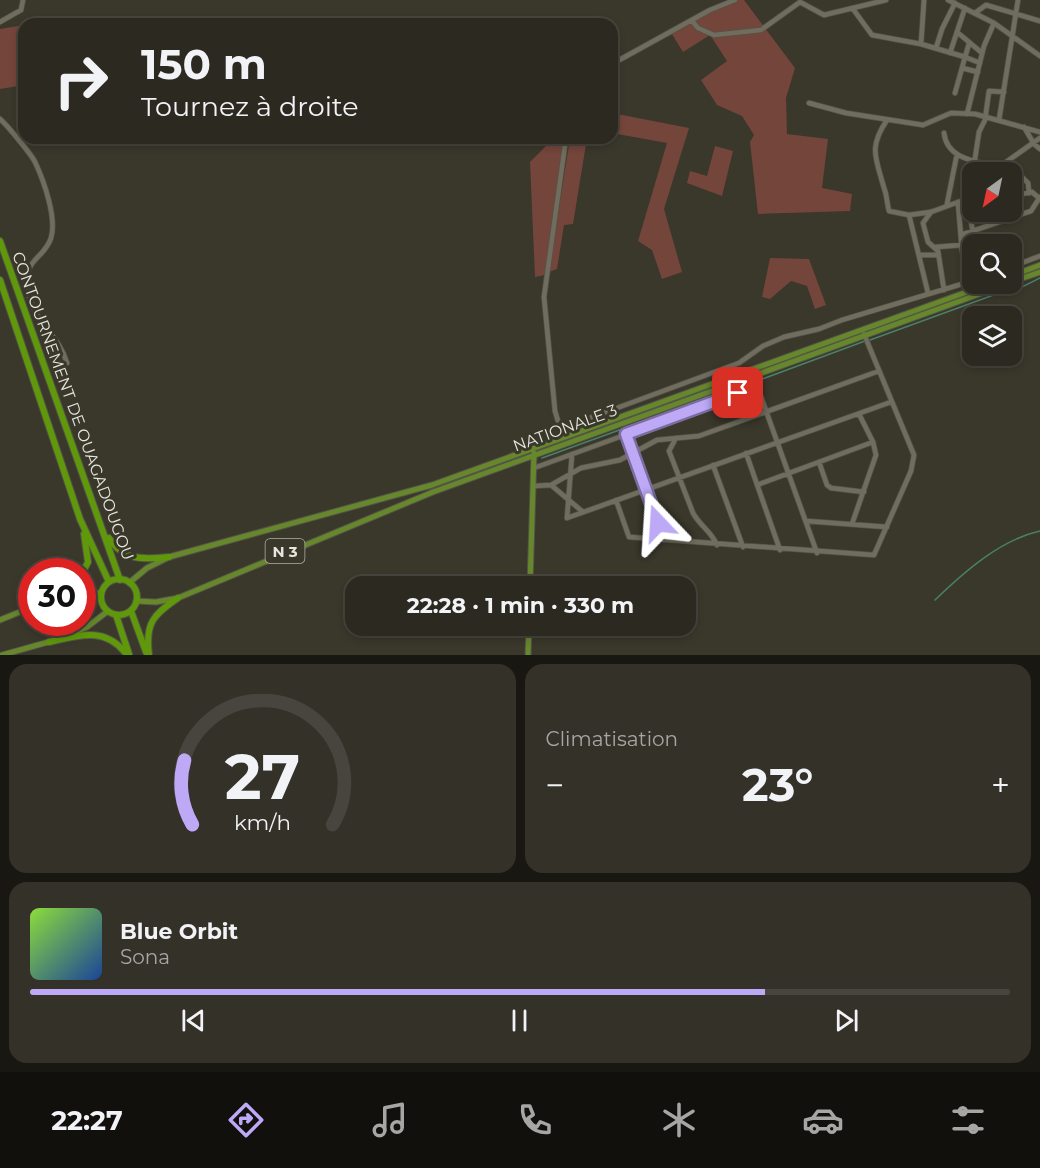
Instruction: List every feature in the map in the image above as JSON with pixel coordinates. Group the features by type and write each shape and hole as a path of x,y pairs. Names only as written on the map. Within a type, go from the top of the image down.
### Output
{"highway":[{"name":"CONTOURNEMENT DE OUAGADOUGOU","path":"0,241 104,528 120,580"},
{"name":"CONTOURNEMENT DE OUAGADOUGOU","path":"0,280 81,519 109,582"},
{"path":"81,519 88,558"},
{"path":"104,528 113,544 130,557 138,560 169,557"},
{"name":"CONTOURNEMENT DE OUAGADOUGOU","path":"101,593 109,582 120,580 129,583 135,591 136,601"},
{"path":"101,593 102,603 108,611 116,615 131,610 136,601"},
{"path":"148,655 147,639 152,620 159,611 178,598"},
{"path":"131,610 148,655"},
{"path":"116,615 128,655"},
{"path":"49,642 99,634 110,638 128,655"}],"main road":[{"path":"1022,272 1040,265"},
{"name":"NATIONALE 3","path":"1022,278 1040,272"},
{"name":"NATIONALE 3","path":"864,332 963,294"},
{"name":"NATIONALE 3","path":"129,583 147,568 169,557 432,485 534,452 563,438 976,294"},
{"name":"NATIONALE 3","path":"136,601 156,602 178,598 332,531 534,452 752,372"},
{"path":"530,576 534,452"},
{"path":"96,593 101,593"},
{"path":"2,655 49,642 87,627 108,611"},
{"path":"0,620 18,613"},
{"path":"528,655 529,636"}],"street":[{"path":"0,22 21,10 23,0"},
{"path":"618,61 735,0"},
{"path":"692,21 704,31 721,35 764,29 800,2 824,15 885,0"},
{"path":"921,44 924,0"},
{"path":"948,0 994,23 1040,57"},
{"path":"999,120 1018,0"},
{"path":"936,48 954,3"},
{"path":"975,13 986,5 1040,21"},
{"path":"853,9 872,35 921,44 980,63"},
{"path":"950,53 965,9"},
{"path":"967,114 982,53 994,23"},
{"path":"957,32 982,53"},
{"path":"955,40 962,38"},
{"path":"955,93 969,44"},
{"path":"962,68 978,72"},
{"path":"974,161 989,91 1004,92"},
{"path":"809,103 846,113 923,125 951,113 975,114 1040,132"},
{"path":"969,106 975,114"},
{"path":"0,120 18,140"},
{"path":"887,120 879,131 874,160 885,189 889,211 909,215 931,212"},
{"path":"1024,127 1034,144 1040,148"},
{"path":"944,133 949,147 957,154 979,162"},
{"path":"1009,162 1040,138"},
{"path":"21,144 30,154 43,187 52,227 51,238 29,267 27,289 35,313 58,343 67,363"},
{"path":"563,438 555,411 544,297 565,144"},
{"path":"947,204 957,154"},
{"path":"1022,177 1028,183 1029,193"},
{"path":"961,235 1031,211 1039,198 1034,192 1022,194"},
{"path":"944,290 936,248 928,242 923,220 931,212 947,204 962,201"},
{"path":"936,248 962,245 957,202"},
{"path":"909,215 928,293"},
{"path":"971,222 973,234"},
{"path":"916,237 926,235"},
{"path":"920,255 938,255"},
{"path":"1022,263 1040,256"},
{"path":"560,429 739,363 763,346 784,337 819,329 962,284"},
{"path":"616,500 628,537 871,556 880,547 914,460 864,332"},
{"path":"534,486 551,485 585,467 620,460 657,440 699,436 879,370"},
{"path":"752,372 791,474 817,553"},
{"path":"534,468 757,387"},
{"path":"572,454 567,518 891,402"},
{"path":"852,524 876,455 873,442 859,414"},
{"path":"626,434 664,540"},
{"path":"676,438 669,451 697,520 712,533 717,545"},
{"path":"757,485 873,442"},
{"path":"746,453 780,550"},
{"path":"819,462 827,485 831,488 864,492"},
{"path":"713,465 743,547"},
{"path":"551,485 583,512"},
{"path":"806,521 887,527"}],"shaded area":[{"path":"731,0 744,0 795,68 786,98 787,134 828,139 822,188 852,194 850,211 758,214 750,142 754,135 742,116 717,105 701,80 727,61 710,35 683,52 670,31"},
{"path":"18,26 18,86 0,89 0,29"},
{"path":"618,114 689,128 664,209 682,272 662,279 652,250 638,241 667,143 618,134"},
{"path":"548,144 565,144 545,275 535,277 530,162"},
{"path":"569,144 586,144 573,224 564,225 557,269 549,272"},
{"path":"715,146 733,151 722,196 687,183 690,171 707,176"},
{"path":"770,258 809,259 826,305 815,309 807,286 791,281 770,299 762,297"}],"waterway":[{"path":"870,340 999,293 1010,293 1040,278"},
{"path":"757,381 865,341"},
{"path":"542,458 752,382"},
{"path":"935,600 983,558 1025,535 1040,531"}],"route":[{"path":"658,523 626,434 738,393"}]}
